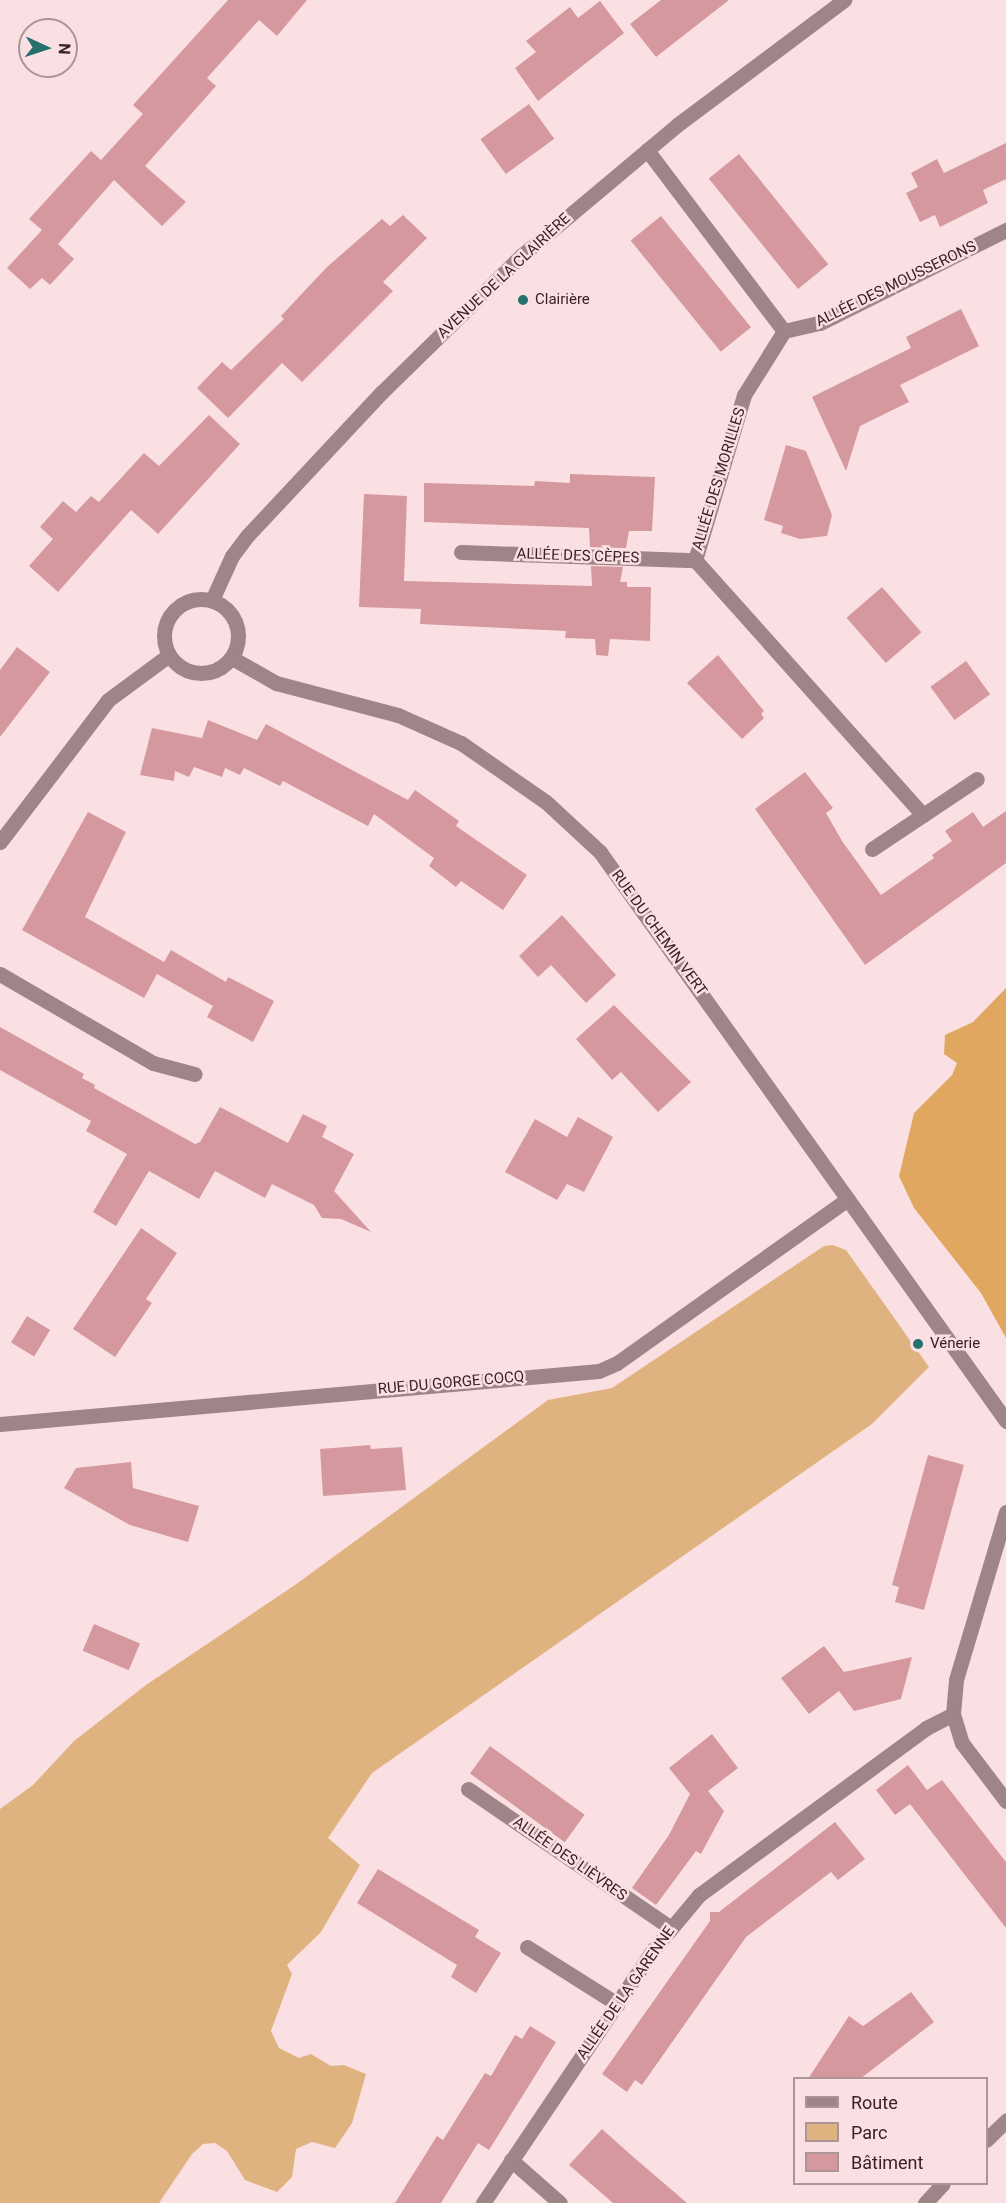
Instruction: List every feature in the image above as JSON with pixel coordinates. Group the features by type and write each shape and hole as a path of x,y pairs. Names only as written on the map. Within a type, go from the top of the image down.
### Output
{"street":[{"name":"AVENUE DE LA CLAIRIÈRE","path":"212,600 232,556 248,534 382,392 521,256 647,150 844,0"},
{"path":"647,150 784,332"},
{"name":"ALLÉE DES MOUSSERONS","path":"784,332 820,323 1006,230"},
{"name":"ALLÉE DES MORILLES","path":"784,332 744,395 695,560 923,815"},
{"name":"ALLÉE DES CÈPES","path":"461,552 695,560"},
{"path":"198,599 212,600 222,605 237,624 238,647 232,658 218,670 200,674 188,671 169,655 164,632 175,610 198,599"},
{"path":"0,842 108,700 169,655"},
{"name":"RUE DU CHEMIN VERT","path":"232,658 276,683 398,715 461,743 546,802 600,852 1006,1422"},
{"path":"872,849 977,779"},
{"path":"0,974 153,1063 195,1074"},
{"name":"RUE DU GORGE COCQ","path":"0,1424 599,1371 617,1363 848,1199"},
{"path":"1006,1512 956,1680 953,1714 962,1743 1006,1800"},
{"name":"ALLÉE DE LA GARENNE","path":"483,2203 617,2004 671,1928 699,1895 926,1728 953,1714"},
{"name":"ALLÉE DES LIÈVRES","path":"468,1789 671,1928"},
{"path":"527,1947 617,2004"},
{"path":"988,2139 1006,2121"},
{"path":"512,2160 560,2203"},
{"path":"925,2203 942,2185"}],"green space":[{"path":"833,1245 846,1250 929,1367 872,1424 372,1773 328,1838 360,1865 321,1932 287,1965 292,1974 271,2031 279,2048 299,2058 311,2054 331,2066 344,2065 366,2074 352,2123 335,2148 312,2142 296,2149 292,2177 277,2192 245,2180 227,2151 215,2143 203,2144 192,2154 159,2203 0,2203 0,1809 33,1785 74,1741 146,1685 295,1585 548,1400 612,1388 824,1246"}],"shaded area":[{"path":"1006,988 1006,1338 981,1293 914,1208 899,1176 914,1113 952,1075 957,1063 944,1054 945,1035 973,1022"}],"building":[{"path":"228,0 307,0 277,36 259,20 207,78 216,86 145,166 186,202 162,226 114,180 58,244 74,259 50,285 42,278 30,289 7,268 42,230 29,219 91,151 101,160 143,114 133,105"},
{"path":"661,0 729,0 656,57 630,24"},
{"path":"600,1 624,33 538,101 515,68 536,52 526,41 570,7 578,18"},
{"path":"529,104 554,139 506,174 480,139"},
{"path":"1006,143 1006,179 983,190 988,203 940,227 935,215 920,222 906,193 918,187 911,173 937,159 944,173"},
{"path":"739,154 828,264 798,289 709,179"},
{"path":"403,215 427,238 383,282 393,291 302,382 282,363 228,418 197,388 222,362 231,370 284,319 281,316 327,267 382,219 390,226"},
{"path":"661,216 751,327 721,352 631,241"},
{"path":"961,309 979,346 900,385 909,402 860,426 846,471 812,397 911,348 906,337"},
{"path":"209,415 240,444 158,534 131,510 58,592 29,566 53,539 40,527 63,501 76,512 91,496 99,502 144,453 159,466"},
{"path":"786,445 806,451 832,515 827,536 800,539 781,533 783,526 764,520"},
{"path":"570,474 655,477 652,531 629,531 626,548 590,547 589,528 424,522 424,483 534,486 535,481 570,483"},
{"path":"364,494 407,496 404,581 592,586 591,566 623,567 620,582 627,582 627,587 651,587 650,641 610,639 608,656 596,655 595,639 565,638 566,631 420,624 421,609 359,607"},
{"path":"882,587 921,632 886,663 847,618"},
{"path":"17,647 50,672 0,737 0,670"},
{"path":"718,655 764,711 761,714 764,718 742,739 687,683"},
{"path":"966,661 990,694 955,720 930,687"},
{"path":"208,720 257,740 266,724 408,800 415,790 459,821 456,826 527,875 503,910 461,881 456,887 429,866 434,858 374,814 368,826 283,781 280,786 244,768 240,775 225,768 222,777 194,767 189,777 175,771 174,781 140,775 152,728 202,738"},
{"path":"805,772 833,808 826,813 842,841 881,895 934,858 932,855 952,841 945,831 973,812 983,827 1006,811 1006,863 865,965 755,809"},
{"path":"88,812 126,832 85,917 164,962 171,950 226,982 228,977 274,1001 253,1042 207,1017 213,1006 157,974 144,998 22,930"},
{"path":"562,915 616,975 586,1003 551,965 538,977 519,956"},
{"path":"614,1005 691,1082 658,1112 621,1072 612,1080 576,1039"},
{"path":"0,1027 84,1074 82,1078 95,1085 94,1088 195,1144 200,1142 220,1107 288,1143 303,1114 327,1126 322,1137 354,1154 334,1191 371,1232 341,1219 322,1218 314,1205 272,1184 265,1198 215,1171 199,1199 149,1171 116,1226 93,1212 127,1154 86,1131 91,1121 0,1070"},
{"path":"578,1117 613,1137 584,1192 567,1184 557,1200 505,1172 535,1119 567,1137"},
{"path":"141,1228 177,1253 146,1299 152,1303 115,1357 73,1329"},
{"path":"27,1316 50,1330 34,1356 11,1343"},
{"path":"370,1445 371,1449 402,1447 406,1490 323,1496 320,1449"},
{"path":"928,1455 964,1465 924,1610 895,1602 899,1587 892,1585"},
{"path":"131,1462 133,1488 199,1506 188,1542 130,1525 64,1488 76,1468"},
{"path":"94,1624 140,1644 129,1670 83,1651"},
{"path":"824,1646 844,1672 912,1657 901,1699 854,1711 839,1691 809,1714 781,1678"},
{"path":"712,1734 738,1768 708,1791 724,1811 701,1854 696,1851 656,1905 632,1888 669,1835 690,1794 669,1768"},
{"path":"490,1746 585,1815 565,1842 470,1774"},
{"path":"908,1765 927,1790 942,1780 1006,1862 1006,1928 910,1804 895,1815 876,1790"},
{"path":"835,1822 865,1859 838,1880 831,1872 746,1937 642,2085 635,2080 627,2092 602,2074 710,1921 710,1912 719,1912"},
{"path":"378,1869 479,1930 475,1937 501,1953 476,1993 451,1977 457,1965 357,1903"},
{"path":"911,1992 934,2022 863,2077 809,2077 849,2016 863,2026"},
{"path":"530,2026 556,2042 489,2150 478,2143 441,2203 395,2203 437,2136 443,2140 485,2073 491,2076 515,2035 522,2039"},
{"path":"602,2129 687,2203 613,2203 569,2165"}],"place":[{"name":"Clairière","path":"523,300"},
{"name":"Vénerie","path":"918,1344"}]}
